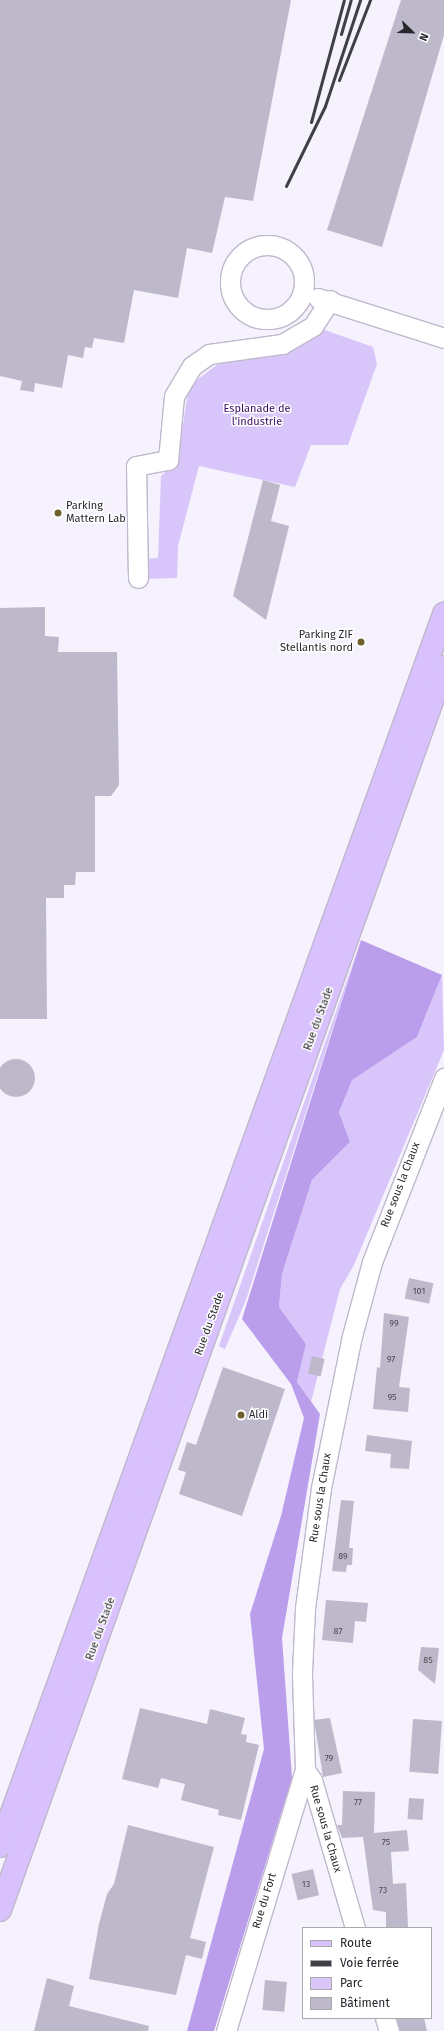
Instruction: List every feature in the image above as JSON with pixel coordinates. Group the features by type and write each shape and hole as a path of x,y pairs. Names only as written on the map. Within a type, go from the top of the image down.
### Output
{"main road":[{"path":"412,731 444,614"},
{"path":"412,731 444,667"},
{"name":"Rue du Stade","path":"0,1846 412,731"},
{"name":"Rue du Stade","path":"0,1910 412,731"}],"street":[{"path":"302,295 330,300 444,338"},
{"path":"138,578 136,466 168,460 174,396 192,366 209,354 282,344 313,326 330,300"},
{"name":"Rue sous la Chaux","path":"355,1927 312,1780 305,1770 302,1672 305,1608 321,1488 350,1344 372,1262 444,1078"},
{"name":"Rue du Fort","path":"226,2031 305,1770"},
{"path":"385,2019 389,2031"}],"green space":[{"name":"Esplanade de l'industrie","path":"322,329 373,347 377,364 348,445 311,445 295,487 199,466 178,546 177,578 146,579 146,559 158,558 161,476 177,462 189,386 222,361 298,346"},
{"path":"361,940 246,1300 225,1349 219,1346"},
{"path":"442,975 444,1050 354,1265 340,1289 311,1402 297,1382 306,1344 279,1307 282,1274 312,1180 350,1142 339,1112 352,1079 417,1037"}],"shaded area":[{"path":"361,940 442,975 417,1037 352,1080 339,1112 350,1142 312,1180 282,1274 279,1307 306,1344 297,1382 320,1414 282,1638 292,1778 214,2031 187,2031 264,1749 250,1614 281,1516 304,1418 291,1384 242,1319"}],"building":[{"path":"0,0 291,0 253,201 225,197 212,253 187,248 178,298 134,290 124,343 94,338 92,348 85,347 83,358 68,355 62,388 35,383 34,392 20,390 22,381 0,376"},
{"path":"401,0 444,0 444,35 382,247 327,230"},
{"path":"263,480 280,485 271,521 289,526 266,620 233,596"},
{"path":"45,607 45,636 59,637 58,652 117,652 119,785 111,796 95,796 95,872 76,872 75,885 64,885 64,898 46,898 47,1019 0,1019 0,608"},
{"path":"20,1059 27,1062 32,1067 35,1074 35,1082 32,1089 23,1096 9,1096 2,1092 -1,1087 -1,1069 2,1064 9,1060"},
{"path":"409,1278 433,1283 429,1304 405,1299"},
{"path":"384,1313 409,1317 399,1387 410,1388 408,1412 373,1409 377,1367 380,1368"},
{"path":"312,1356 325,1359 321,1376 308,1374"},
{"name":"Aldi","path":"223,1367 285,1389 242,1516 179,1494 186,1472 178,1470 187,1442 196,1445"},
{"path":"367,1435 412,1441 409,1469 390,1468 391,1454 365,1451"},
{"path":"341,1500 354,1501 349,1548 353,1548 352,1565 347,1565 346,1572 332,1571"},
{"path":"326,1600 368,1603 366,1622 355,1621 353,1643 322,1640"},
{"path":"421,1647 439,1648 435,1684 418,1670"},
{"path":"140,1708 207,1724 210,1709 245,1718 241,1734 247,1735 246,1742 259,1745 241,1820 218,1815 219,1810 181,1800 185,1784 161,1778 158,1788 122,1779"},
{"path":"330,1718 342,1773 323,1777 314,1720"},
{"path":"413,1719 442,1721 438,1774 409,1772"},
{"path":"343,1791 375,1792 374,1833 407,1830 409,1851 391,1852 393,1884 406,1883 408,1927 386,1927 386,1912 373,1910 363,1837 342,1838 337,1825 342,1825"},
{"path":"409,1798 424,1799 422,1820 408,1819"},
{"path":"128,1825 214,1847 190,1938 206,1942 202,1959 186,1955 176,1995 89,1979 99,1924 107,1894 114,1884"},
{"path":"313,1869 319,1895 298,1900 292,1874"},
{"path":"47,1978 74,1986 69,2006 149,2026 148,2031 34,2031"},
{"path":"265,1980 287,1982 284,2012 262,2010"},
{"path":"397,2019 424,2019 427,2031 400,2031"}],"railway":[{"path":"311,122 344,0"},
{"path":"341,34 351,0"},
{"path":"286,186 325,106 360,0"},
{"path":"339,80 370,0"}],"place":[{"name":"Parking Mattern Lab","path":"58,513"},
{"name":"Parking ZIF Stellantis nord","path":"361,642"},
{"name":"Aldi","path":"241,1415"}]}
